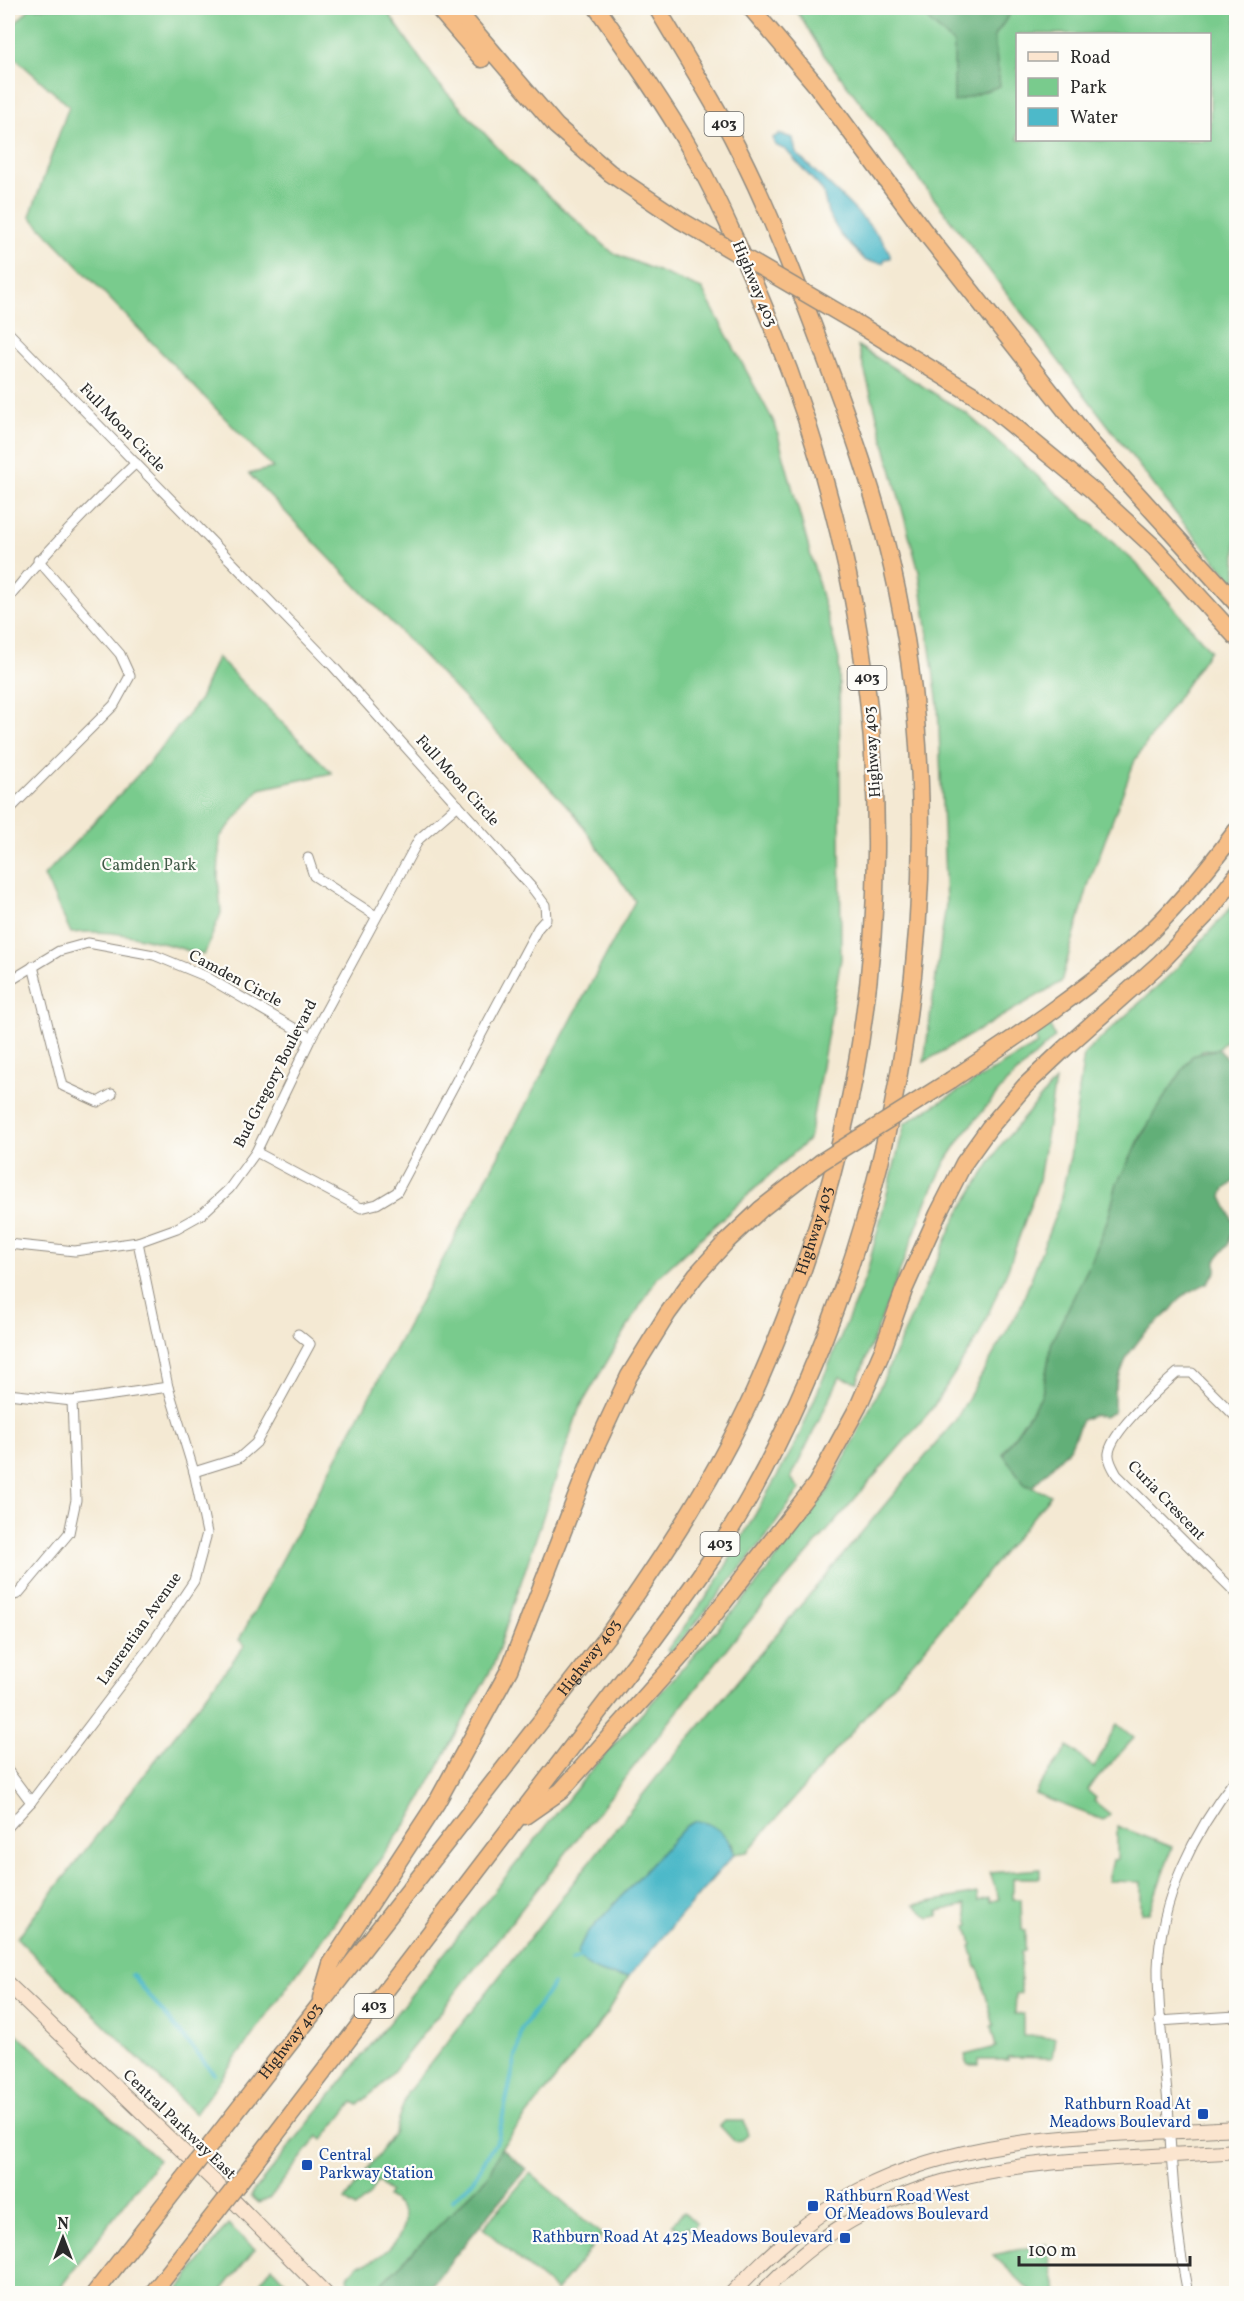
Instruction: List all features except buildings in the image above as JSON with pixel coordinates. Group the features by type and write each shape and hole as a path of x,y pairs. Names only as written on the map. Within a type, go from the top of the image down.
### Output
{"highway":[{"path":"438,8 508,89 526,94"},
{"path":"455,8 526,94 556,126 610,173 680,220 853,321 982,400 1092,490 1155,548 1234,634"},
{"name":"Highway 403","path":"94,2294 608,1635 674,1539 707,1485 759,1383 805,1266 838,1152 866,1003 876,888 874,745 861,633 834,510 805,411 755,283 692,153 636,63 597,8"},
{"name":"403","path":"152,2294 638,1660 711,1559 748,1500 799,1398 844,1286 881,1163 902,1061 915,954 919,845 916,740 903,630 879,514 855,435 784,244 732,138 657,8"},
{"path":"751,8 816,85"},
{"path":"766,8 816,85 924,231 1092,444 1236,603"},
{"path":"318,2008 331,1964 438,1803 509,1670 528,1628 594,1451 629,1376 668,1313 696,1275 761,1209 821,1162 951,1080 1055,1010 1108,970 1176,905 1236,831"},
{"path":"510,1827 561,1791 707,1625 816,1484 858,1407 882,1352 904,1290 938,1214 964,1163 988,1128 1025,1086 1065,1047 1160,963 1208,913 1236,876"}],"street":[{"name":"Full Moon Circle","path":"8,332 332,665 459,805 545,905 546,920 538,928 397,1192 377,1204 361,1208 255,1152"},
{"path":"8,599 38,560 136,463"},
{"path":"8,811 114,705 130,676 120,654 38,560"},
{"name":"Bud Gregory Boulevard","path":"8,1244 75,1251 138,1242 177,1228 202,1214 229,1188 255,1152 311,1038 375,916 419,839 459,805"},
{"path":"308,858 314,876 375,916"},
{"name":"Camden Circle","path":"8,982 59,951 88,943 154,955 205,976 311,1038"},
{"path":"33,966 63,1086 98,1102 112,1094"},
{"name":"Laurentian Avenue","path":"8,1827 31,1802 153,1642 194,1581 207,1533 194,1472 168,1387 138,1242"},
{"path":"194,1472 238,1458 256,1443 310,1344 298,1334"},
{"name":"Curia Crescent","path":"1236,1417 1192,1373 1177,1373 1121,1431 1112,1444 1109,1454 1117,1475 1236,1593"},
{"path":"8,1394 72,1401 168,1387"},
{"path":"8,1597 18,1594 69,1533 76,1500 72,1401"},
{"path":"8,1771 31,1802"},
{"path":"1188,2294 1178,2247 1159,2021 1158,1965 1168,1906 1202,1827 1236,1779"},
{"name":"Central Parkway East","path":"8,1984 197,2164 326,2294"},
{"path":"1159,2021 1236,2016"},
{"path":"731,2294 783,2242 823,2212 858,2191 902,2171 983,2149 1058,2140 1236,2128"},
{"path":"761,2294 799,2256 871,2209 945,2179 995,2168 1058,2161 1236,2151"}],"green space":[{"path":"30,8 385,8 434,79 512,163 613,253 702,289 775,424 839,659 841,959 809,1139 656,1279 579,1409 493,1666 411,1817 195,2114 17,1938 245,1645 239,1640 635,901 573,812 249,474 273,468 30,216 69,106 15,58 8,57 8,31"},
{"path":"795,8 1236,8 1236,585 1176,514 824,55"},
{"path":"918,8 1014,8 994,37 1000,86 954,102 954,44 918,11"},
{"path":"858,346 966,413 1136,563 1210,650 1135,760 1089,883 1061,982 924,1062 946,904 938,705 919,572"},
{"name":"Camden Park","path":"217,657 332,773 260,789 220,837 218,877 221,913 204,955 123,934 71,933 44,876 149,763 200,699"},
{"path":"1236,902 1236,1029 1218,1049 1202,1051 1141,1135 1117,1183 1109,1216 1092,1260 1052,1341 1042,1395 1003,1453 1025,1485 1051,1495 925,1648 747,1852 734,1854 732,1844 696,1821 686,1826 585,1936 578,1953 620,1976 629,1976 607,2014 501,2148 488,2176 378,2287 378,2293 362,2293 348,2282 347,2277 359,2264 374,2260 389,2248 400,2234 404,2214 387,2197 390,2192 377,2181 369,2196 355,2208 345,2200 394,2133 407,2093 656,1778 955,1421 1020,1308 1059,1205 1070,1157 1084,1054 1174,971"},
{"path":"1050,1025 1055,1037 1005,1084 963,1135 946,1161 928,1198 857,1382 840,1377 791,1478 800,1489 763,1541 672,1652 667,1650 715,1585 797,1441 866,1276 905,1123 1037,1044 1036,1034"},
{"path":"1218,1049 1236,1067 1236,1180 1224,1190 1222,1197 1235,1225 1228,1245 1216,1260 1216,1272 1207,1283 1182,1296 1171,1310 1143,1335 1127,1356 1114,1391 1114,1412 1104,1417 1093,1415 1082,1420 1070,1448 1033,1486 1025,1485 1003,1454 1042,1395 1052,1341 1092,1260 1109,1216 1117,1183 1156,1110 1192,1056"},
{"path":"1055,1081 1039,1180 1008,1269 978,1337 931,1410 737,1636 385,2082 358,2105 353,2102 323,2140 318,2136 269,2199 258,2203 250,2196 588,1774 753,1589 828,1491 873,1402 956,1218 1001,1145"},
{"path":"1117,1724 1134,1738 1087,1790 1096,1798 1094,1801 1110,1814 1103,1820 1035,1794 1068,1746 1094,1768"},
{"path":"1117,1826 1172,1847 1149,1913 1141,1913 1141,1882 1108,1881 1113,1860 1117,1859"},
{"path":"1040,1869 1040,1878 1013,1878 1013,1899 1021,1899 1022,1930 1025,1931 1025,1951 1021,1952 1021,1993 1016,1994 1015,2014 1023,2014 1023,2036 1055,2037 1052,2058 1008,2057 1008,2060 979,2060 979,2065 968,2065 965,2055 996,2047 991,2027 994,2026 978,1966 976,1967 970,1946 972,1945 967,1926 970,1925 965,1905 938,1911 938,1916 929,1918 914,1905 977,1893 978,1901 989,1898 990,1902 999,1899 990,1873"},
{"path":"8,2026 158,2160 56,2293 8,2293"},
{"path":"725,2121 744,2121 748,2135 742,2140 734,2141 720,2126"},
{"path":"501,2148 526,2169 425,2293 378,2293 378,2287 488,2176"},
{"path":"530,2173 602,2235 556,2291 483,2228"},
{"path":"684,2212 697,2224 691,2231 687,2227 682,2233 672,2224"},
{"path":"228,2224 255,2249 220,2293 176,2293"},
{"path":"1046,2244 1057,2293 1033,2293 993,2255"},
{"path":"272,2267 296,2293 252,2293"}],"water":[{"path":"779,134 793,138 796,153 880,237 890,258 885,259 883,263 866,261 840,234 828,213 823,191 786,150 775,145 773,138"},
{"path":"696,1821 715,1827 725,1836 734,1854 629,1976 614,1976 587,1965 577,1953 585,1936 686,1826"}],"waterway":[{"path":"571,1961 583,1956"},
{"path":"132,1975 214,2074"},
{"path":"452,2200 472,2182 498,2138 522,2029 553,1984"}],"place":[{"name":"Rathburn Road At Meadows Boulevard","path":"1203,2114"},
{"name":"Central Parkway Station","path":"307,2165"},
{"name":"Rathburn Road West Of Meadows Boulevard","path":"813,2206"},
{"name":"Rathburn Road At 425 Meadows Boulevard","path":"845,2238"}]}
